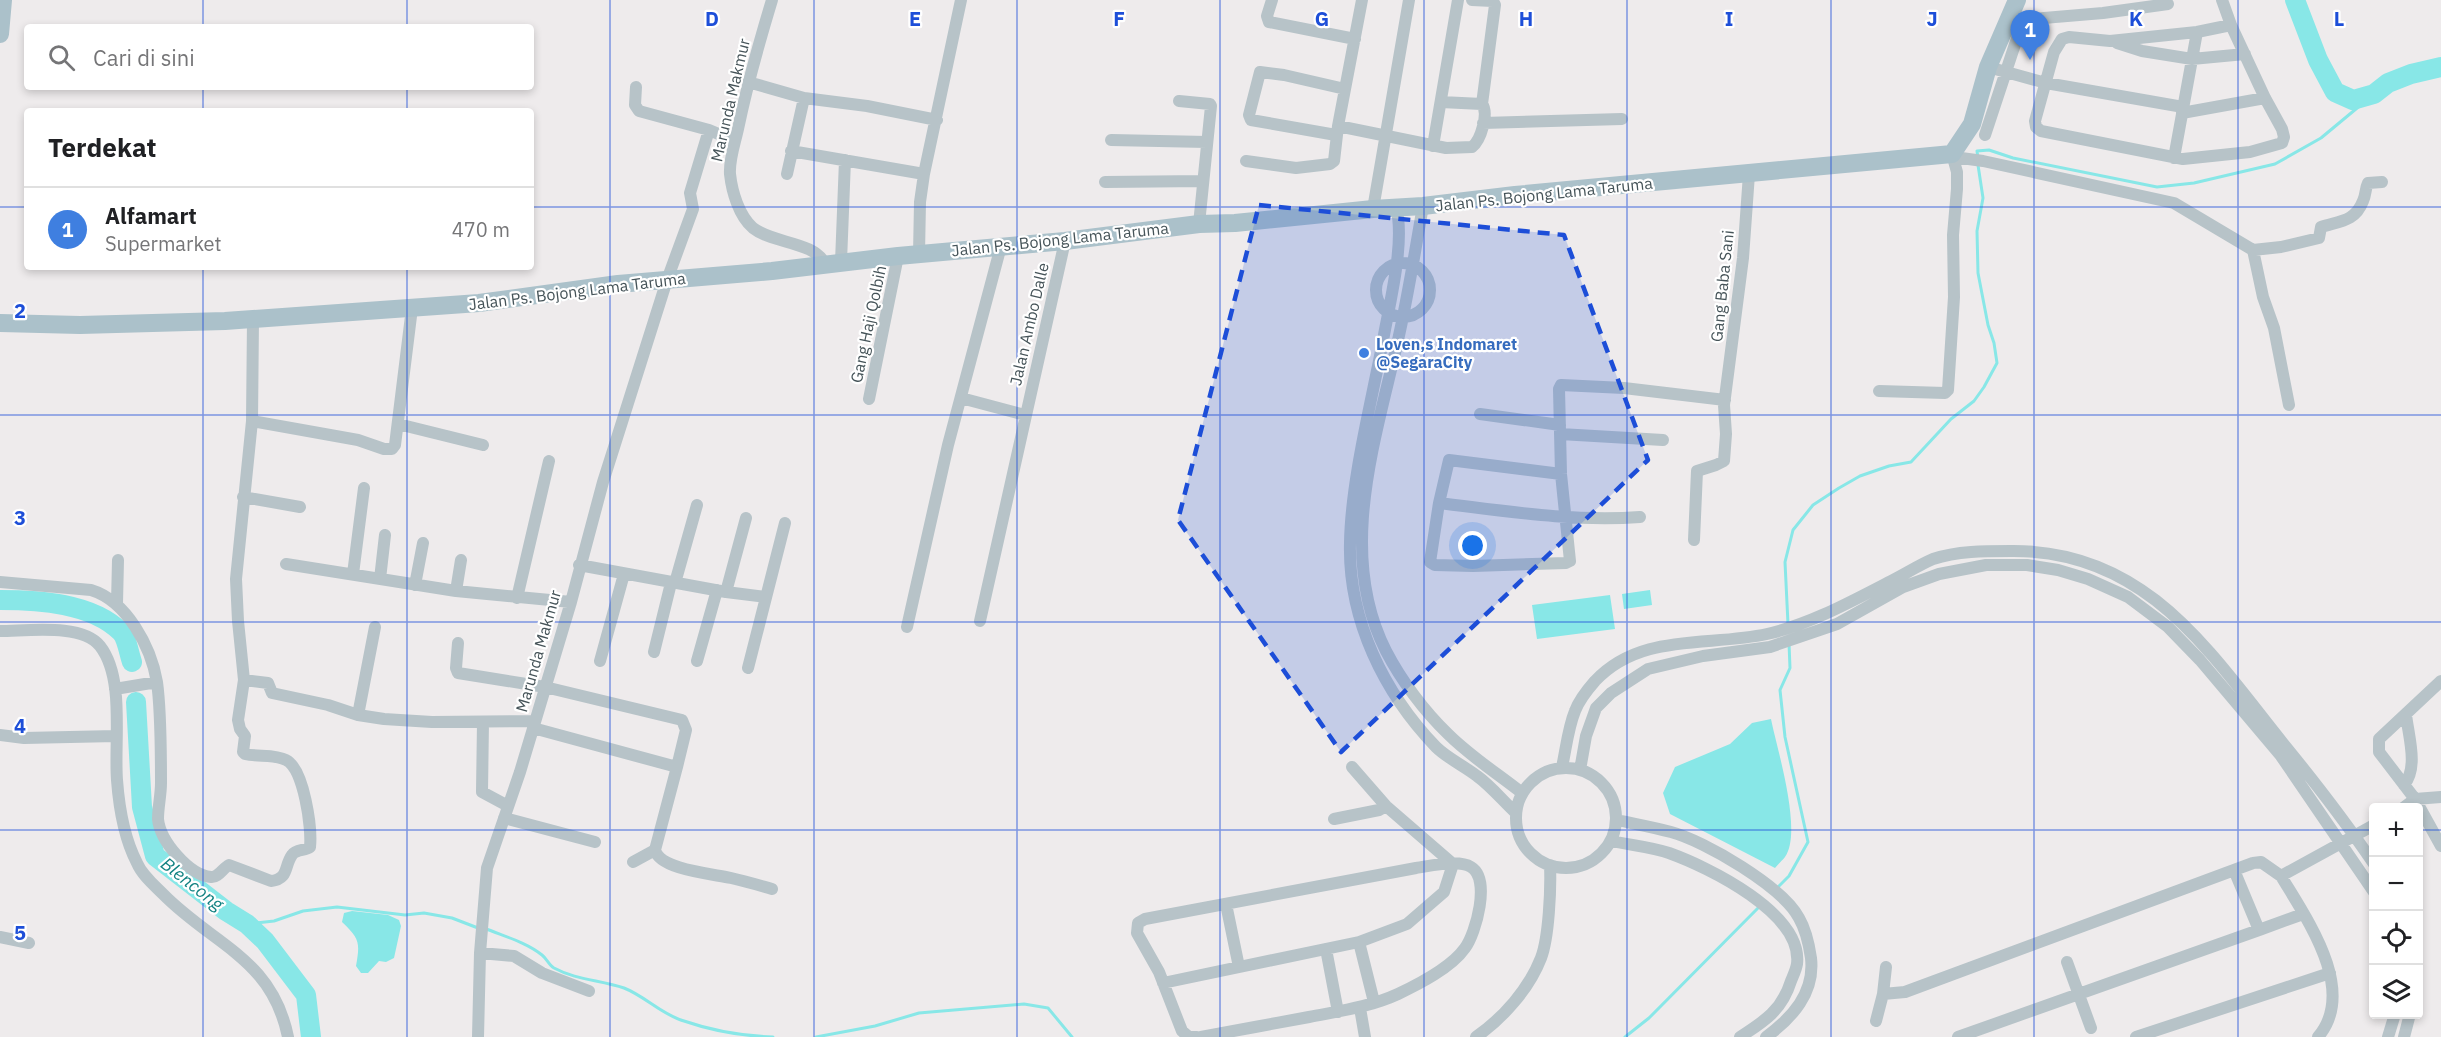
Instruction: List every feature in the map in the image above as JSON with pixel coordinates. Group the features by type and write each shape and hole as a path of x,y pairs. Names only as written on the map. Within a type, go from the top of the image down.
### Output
{"main road":[{"path":"0,34 3,0"},
{"path":"1953,155 1972,124 1996,70 2015,21 2017,0"},
{"name":"Jalan Ps. Bojong Lama Taruma","path":"0,323 91,325 253,319 479,303 618,284 1065,241 1199,224 1235,223 1423,206 1527,194 1953,155"}],"street":[{"name":"Marunda Makmur","path":"772,0 748,82 735,141 730,173 733,190 743,217 754,228 768,236 811,250 833,263"},
{"path":"919,254 920,202 924,174 961,0"},
{"path":"1272,0 1267,16 1269,22 1354,39"},
{"path":"1246,160 1296,168 1330,164 1335,158 1337,130 1362,0"},
{"path":"1373,209 1409,0"},
{"path":"1433,146 1458,0"},
{"path":"1345,89 1260,72 1249,115 1251,120 1386,135 1433,146 1472,147 1478,141 1483,123 1485,109 1482,104 1495,5 1493,2 1472,0"},
{"path":"2222,0 2231,25 2282,129 2284,137 2282,143 2271,147 2193,160 2041,131 2036,127 2035,121 2054,52 2062,39 2069,37 2110,41 2197,32 2231,25"},
{"path":"2015,21 2168,4"},
{"path":"2174,158 2197,32"},
{"path":"2110,41 2142,51 2193,59 2245,54"},
{"path":"1984,135 1996,70 2046,83 2183,110 2265,98"},
{"path":"748,82 804,98 867,106 937,120"},
{"path":"636,87 635,105 639,111 709,130 735,141"},
{"path":"787,174 804,98"},
{"path":"1179,101 1210,104 1199,224"},
{"path":"1441,102 1482,104"},
{"path":"1483,123 1622,119"},
{"name":"Marunda Makmur","path":"478,1037 480,952 488,868 571,602 579,565 603,482 693,209 690,193 709,130"},
{"path":"1111,140 1207,142"},
{"path":"791,151 924,174"},
{"path":"1879,391 1945,393 1948,390 1954,297 1953,235 1958,172 1953,155 2174,203 2253,250 2282,247 2319,238 2320,227 2352,218 2365,197 2368,183 2382,182"},
{"path":"833,263 845,160"},
{"name":"Gang Baba Sani","path":"1694,540 1697,471 1724,461 1725,400 1743,258 1749,174"},
{"path":"1105,182 1203,182"},
{"path":"1423,206 1404,317 1367,483 1362,543 1364,580 1371,612 1385,650 1424,708 1448,735 1522,794"},
{"path":"1396,207 1399,226 1396,264 1356,487 1349,543 1353,585 1360,616 1387,686 1438,748 1479,777 1516,813"},
{"name":"Jalan Ambo Dalle","path":"980,621 1065,241"},
{"path":"907,627 948,445 1001,246"},
{"path":"2253,250 2263,297 2274,327 2289,405"},
{"name":"Gang Haji Qolbih","path":"869,399 898,256"},
{"path":"1388,312 1404,317 1411,316 1424,308 1430,294 1428,279 1424,272 1413,265 1396,264"},
{"path":"252,420 358,440 392,449 396,446 412,308"},
{"path":"0,582 91,590 102,593 117,603 146,647 152,683 161,785 158,820 166,844 179,858 209,877 216,876 229,866 266,880 277,880 285,874 291,856 310,847 307,809 298,773 289,761 282,758 250,755 243,752 245,736 238,720 244,680 236,579 252,420 253,319"},
{"path":"1561,474 1449,460 1429,561 1435,565 1473,566 1568,563 1561,474 1559,389 1563,384 1624,388 1725,400"},
{"path":"961,398 1025,415"},
{"path":"1480,414 1560,429 1663,440"},
{"path":"398,424 483,445"},
{"path":"517,598 549,461"},
{"path":"353,574 364,488"},
{"path":"243,496 300,507"},
{"path":"1439,503 1566,518 1640,517"},
{"path":"654,652 697,505"},
{"path":"697,661 746,518"},
{"path":"748,668 785,523"},
{"path":"380,579 385,535"},
{"path":"415,585 423,543"},
{"path":"1562,767 1575,711 1589,688 1603,673 1623,660 1646,650 1676,643 1767,634 1831,612 1934,559 1975,551 2047,552 2105,569 2161,603 2178,617 2253,702 2369,858"},
{"path":"117,603 118,560"},
{"path":"456,591 461,560"},
{"path":"286,564 456,591 571,602"},
{"path":"579,565 673,583 766,597"},
{"path":"1580,770 1586,735 1596,708 1611,693 1648,669 1669,663 1770,647 1837,624 1903,587 1939,574 1986,565 2027,565 2058,570 2088,579 2128,597 2168,627 2200,660 2281,756 2369,886"},
{"path":"600,661 624,574"},
{"path":"358,715 375,627"},
{"path":"0,631 82,633 99,644 109,663 118,689 117,780 129,847 138,866 172,903 195,923 232,948 264,979 283,1017 288,1037"},
{"path":"458,643 456,668 458,673 545,687 682,720 686,730 655,850 659,858 675,865 772,888"},
{"path":"244,680 268,683 272,693 328,705 358,715 422,722 534,724 677,768"},
{"path":"2441,681 2379,739 2378,747 2383,758 2415,799 2441,846"},
{"path":"118,689 152,683"},
{"path":"2404,785 2410,777 2412,768 2406,714"},
{"path":"483,722 482,792 506,812 595,842"},
{"path":"0,735 24,738 116,736"},
{"path":"1352,766 1386,806 1453,864"},
{"path":"1562,767 1580,770 1595,776 1604,785 1616,807 1617,820 1611,841 1602,853 1584,865 1561,867 1540,860 1524,845 1519,835 1516,813 1522,794 1538,777 1562,767"},
{"path":"2409,803 2415,799 2441,796"},
{"path":"1334,819 1379,810 1386,806"},
{"path":"1617,820 1673,832 1723,856 1785,899 1799,917 1809,941 1812,967 1805,996 1786,1023 1766,1037"},
{"path":"2281,876 2369,827"},
{"path":"1611,841 1668,852 1711,872 1745,892 1774,913 1784,924 1792,938 1797,963 1785,999 1759,1025 1740,1037"},
{"path":"633,862 655,850"},
{"path":"1883,994 1905,992 2261,862 2281,876 2319,943 2330,973 2333,992 2330,1015 2318,1037"},
{"path":"1163,983 1359,942 1407,924 1444,892 1453,864"},
{"path":"1453,864 1470,866 1481,884 1481,904 1465,948 1436,974 1395,995 1360,1008 1199,1037 1189,1036 1182,1031 1163,983 1137,933 1138,923 1145,919 1416,868 1453,864"},
{"path":"1476,1037 1493,1025 1530,981 1542,956 1551,890 1551,865"},
{"path":"2234,870 2259,930"},
{"path":"1226,904 1239,967"},
{"path":"1958,1037 2303,914"},
{"path":"0,937 29,943"},
{"path":"1359,942 1374,1002"},
{"path":"1326,949 1338,1012"},
{"path":"480,952 514,956 542,974 589,991"},
{"path":"2067,962 2091,1028"},
{"path":"1876,1021 1883,994 1886,967"},
{"path":"2136,1037 2330,973"},
{"path":"1360,1008 1365,1037"},
{"path":"2388,1037 2393,1019"},
{"path":"2404,1037 2409,1019"}],"highlighted area":[{"path":"1259,205 1564,235 1648,460 1341,752 1178,520"}],"water":[{"path":"1650,590 1652,605 1624,609 1622,594"},
{"path":"1610,595 1615,629 1537,639 1532,605"},
{"path":"1771,719 1787,790 1791,829 1790,845 1785,857 1775,868 1670,814 1663,793 1675,767 1730,744 1752,723"},
{"path":"352,911 388,915 399,920 401,926 394,958 386,962 379,961 368,973 361,973 356,966 357,942 342,922 344,913"}],"waterway":[{"path":"2295,0 2318,60 2335,92 2353,100 2374,94 2388,83 2411,74 2441,67"},
{"path":"1978,158 1977,151 1989,150 2013,158 2157,187 2194,183 2275,164 2321,138 2374,94"},
{"path":"1788,624 1785,562 1793,530 1813,505 1860,476 1889,466 1911,462 1951,419 1974,401 1997,363 1978,273 1977,231 1983,198 1978,165"},
{"name":"Blencong","path":"0,600 48,602 95,615 109,622 121,632 132,662"},
{"path":"1777,888 1789,876 1808,842 1785,737 1780,690 1790,668 1789,643"},
{"name":"Blencong","path":"136,702 142,807 155,856 226,911 247,924 265,941 306,995 311,1037"},
{"path":"1625,1037 1649,1018 1760,906"},
{"path":"247,924 274,921 303,911 337,907 405,915 424,913 452,918 478,928"},
{"path":"484,928 529,946 542,955 552,967 562,972 624,988 676,1018 706,1028 773,1037"},
{"path":"816,1037 875,1026 919,1013 1024,1004 1048,1008 1072,1037"}],"place":[{"name":"Alfamart","path":"2030,60"},
{"name":"Loven,s Indomaret @SegaraCity","path":"1364,353"}]}
